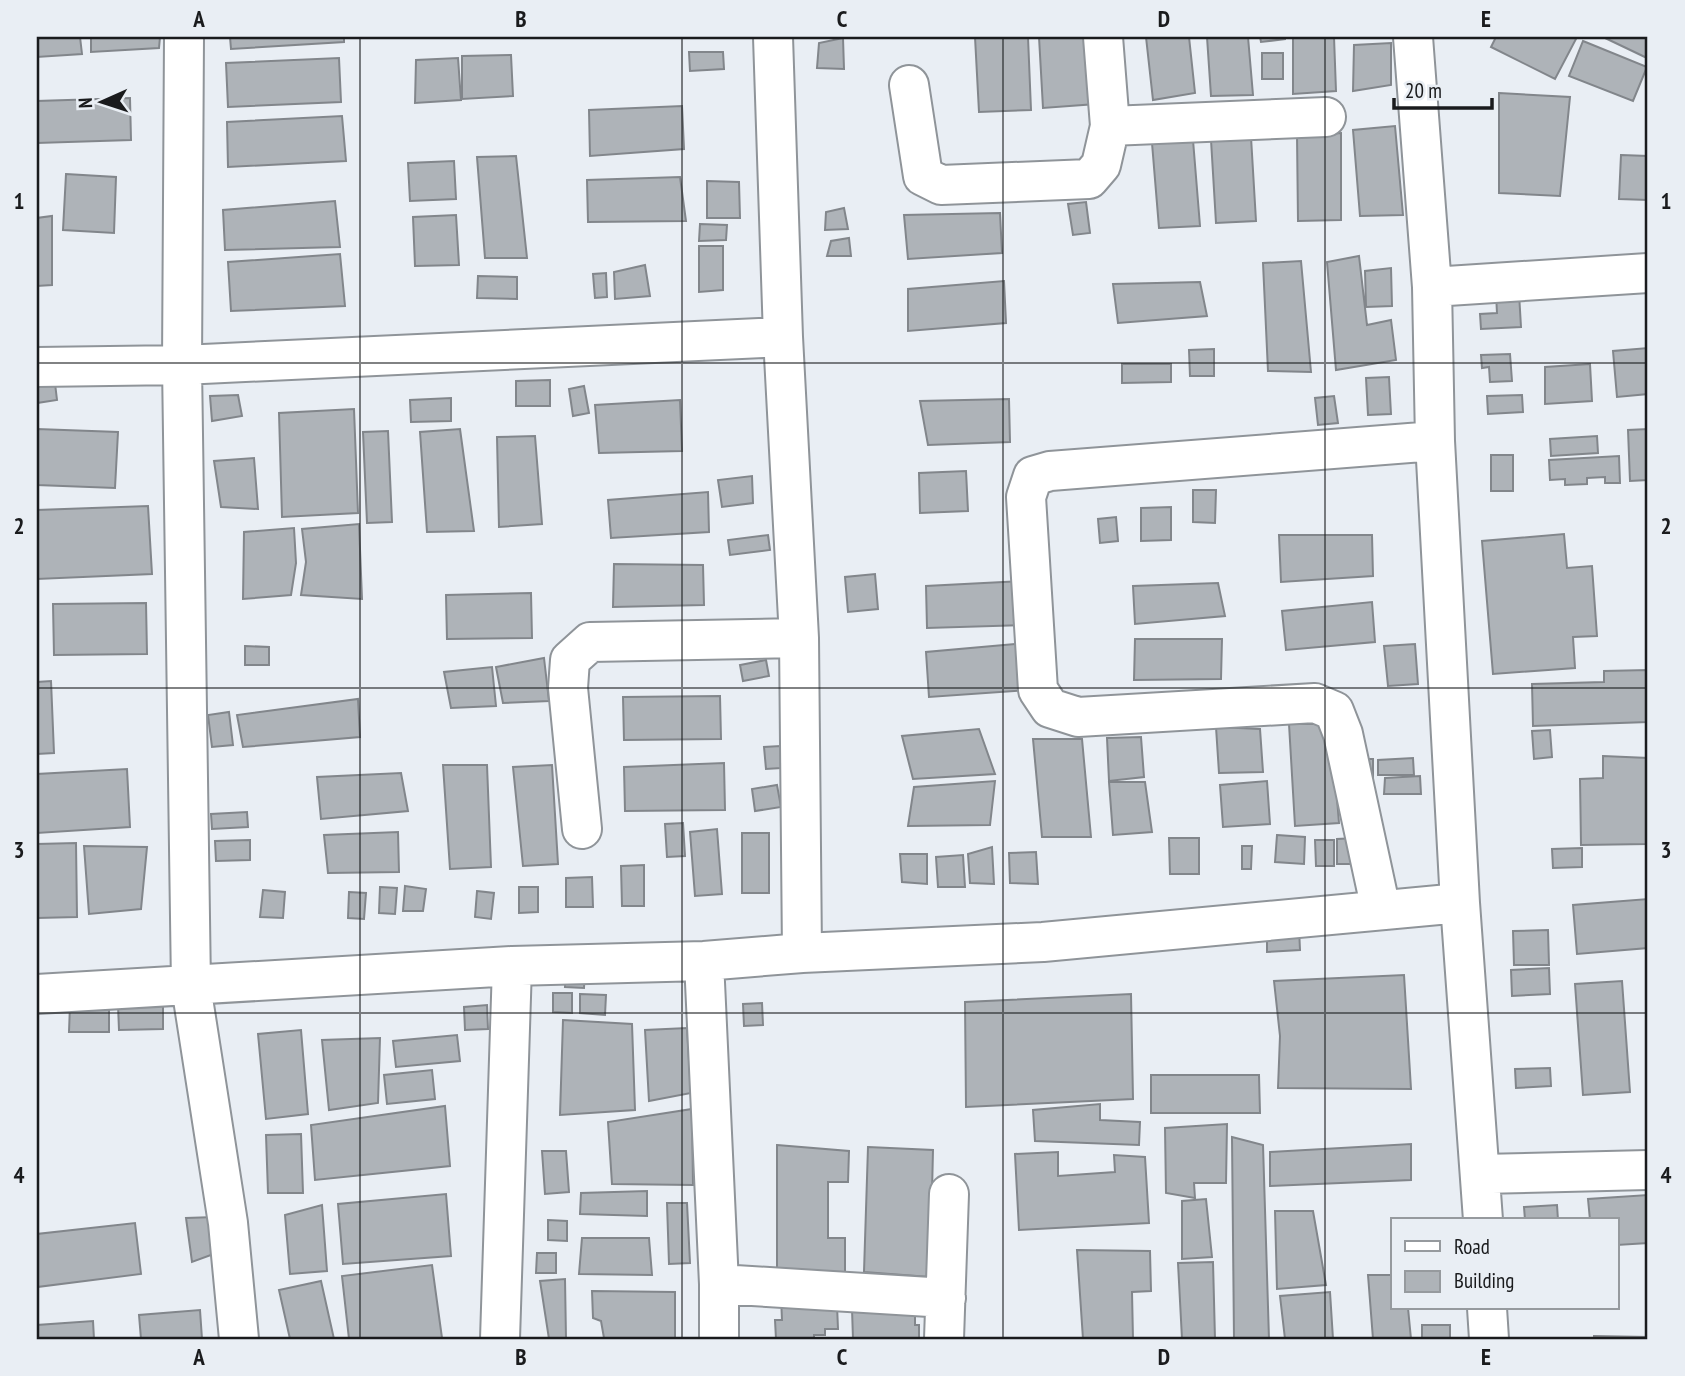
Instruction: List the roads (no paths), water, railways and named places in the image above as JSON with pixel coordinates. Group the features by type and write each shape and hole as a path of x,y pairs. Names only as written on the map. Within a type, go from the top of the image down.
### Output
{"street":[{"path":"184,37 182,365 191,986 228,1223 239,1339"},
{"path":"772,37 783,337 799,638 802,953"},
{"path":"909,85 923,176 941,186 1089,179 1101,165 1110,126 1103,37"},
{"path":"1413,37 1432,287 1435,441 1460,903 1483,1218"},
{"path":"1110,126 1326,117"},
{"path":"1432,287 1648,273"},
{"path":"37,367 182,365 783,337"},
{"path":"1381,910 1343,734 1334,711 1315,703 1078,717 1050,708 1038,690 1027,497 1033,476 1050,471 1435,441"},
{"path":"582,829 568,688 570,660 590,642 799,638"},
{"path":"37,994 512,966 704,961 802,953 1043,942 1460,903"},
{"path":"704,961 719,1284 719,1339"},
{"path":"500,1339 512,966"},
{"path":"1481,1174 1648,1170"},
{"path":"944,1339 949,1194"},
{"path":"719,1284 946,1298"},
{"path":"1488,1310 1489,1339"}]}
